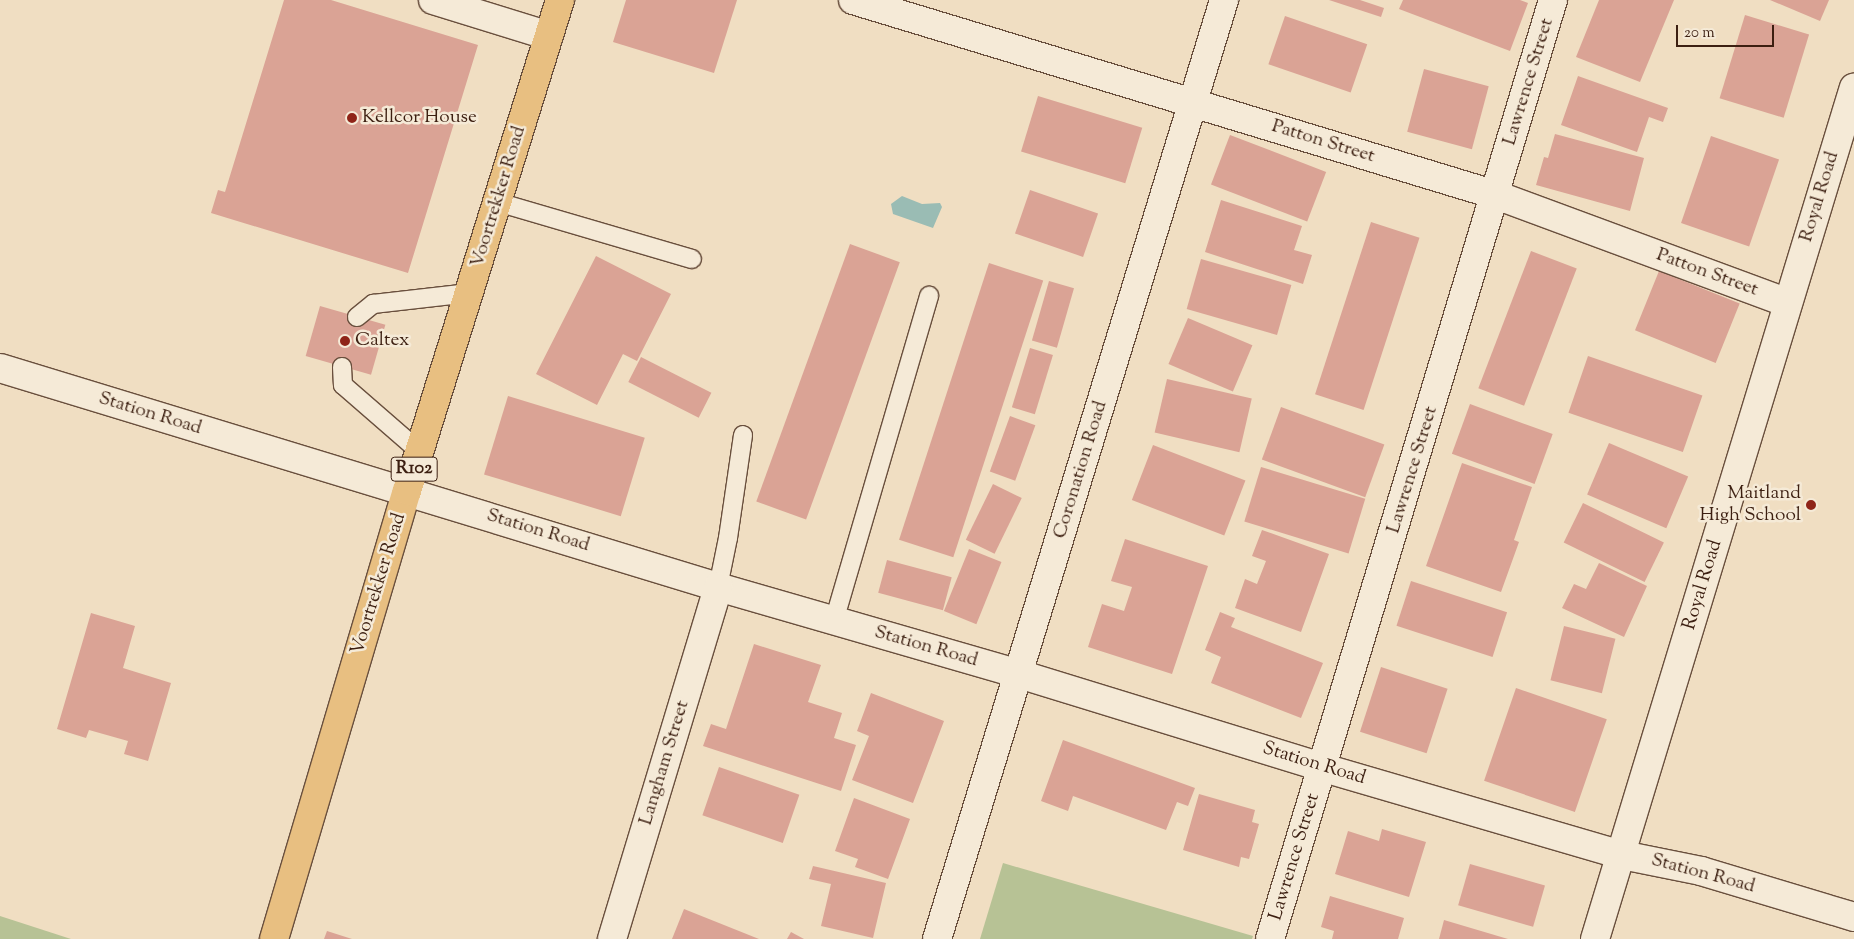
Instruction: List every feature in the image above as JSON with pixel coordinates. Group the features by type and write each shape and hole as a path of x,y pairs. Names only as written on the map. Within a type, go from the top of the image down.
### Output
{"main road":[{"name":"Voortrekker Road","path":"274,939 407,491 560,0"}],"street":[{"path":"432,0 549,36"},
{"name":"Patton Street","path":"853,0 1496,194 1788,303"},
{"name":"Coronation Road","path":"937,939 1224,0"},
{"name":"Lawrence Street","path":"1270,939 1324,768 1553,0"},
{"name":"Royal Road","path":"1595,939 1854,88"},
{"name":"Station Road","path":"0,368 718,587 1019,674 1324,768 1622,855 1701,871 1854,917"},
{"name":"Langham Street","path":"612,939 718,587"}],"lane":[{"path":"497,202 692,259"},
{"path":"357,317 373,304 469,293"},
{"path":"834,620 929,296"},
{"path":"342,367 342,385 419,452"},
{"path":"718,587 728,538 743,435"}],"green space":[{"path":"1003,863 1253,936 1252,939 980,939"},
{"path":"0,916 71,939 0,939"}],"water":[{"path":"902,196 922,204 940,203 942,207 933,228 893,214 891,204"}],"building":[{"name":"Kellcor House","path":"284,0 331,0 478,45 408,273 211,213 218,190 225,192"},
{"path":"626,0 737,0 714,73 613,42"},
{"path":"1329,0 1360,0 1384,8 1381,17"},
{"path":"1403,0 1520,0 1528,3 1510,51 1399,9"},
{"path":"1599,0 1674,0 1640,82 1576,57"},
{"path":"1770,0 1829,0 1820,21"},
{"path":"1745,15 1809,35 1784,118 1720,98"},
{"path":"1285,16 1367,44 1351,93 1268,64"},
{"path":"1424,69 1489,86 1472,149 1407,132"},
{"path":"1578,76 1668,108 1663,122 1649,117 1637,152 1561,125"},
{"path":"1038,96 1142,128 1125,183 1021,151"},
{"path":"1555,134 1644,158 1630,211 1536,185 1544,157 1548,158"},
{"path":"1230,135 1326,172 1307,221 1211,184"},
{"path":"1711,136 1779,159 1749,246 1681,223"},
{"path":"1030,190 1098,213 1083,257 1015,233"},
{"path":"1221,200 1302,226 1294,250 1312,255 1303,284 1205,252"},
{"path":"1371,222 1420,238 1364,410 1315,394"},
{"path":"850,244 900,262 806,520 756,501"},
{"path":"1531,251 1577,269 1524,406 1478,388"},
{"path":"596,256 671,294 637,361 623,354 597,405 536,374"},
{"path":"1201,259 1291,285 1277,335 1187,309"},
{"path":"989,263 1043,281 953,557 899,540"},
{"path":"1659,271 1740,304 1716,363 1635,330"},
{"path":"1049,281 1074,288 1057,348 1032,341"},
{"name":"Caltex","path":"320,306 385,325 371,375 306,356"},
{"path":"1188,318 1252,345 1233,391 1168,364"},
{"path":"1030,348 1053,355 1035,414 1012,407"},
{"path":"1588,356 1702,395 1683,452 1568,413"},
{"path":"641,357 711,393 699,418 628,382"},
{"path":"1167,379 1252,399 1239,452 1155,433"},
{"path":"508,396 645,438 621,516 484,474"},
{"path":"1470,404 1553,434 1535,484 1452,454"},
{"path":"1281,407 1384,445 1365,497 1262,460"},
{"path":"1010,416 1035,425 1015,481 990,471"},
{"path":"1609,443 1688,477 1666,528 1587,495"},
{"path":"1153,445 1245,480 1224,536 1132,500"},
{"path":"1462,463 1532,487 1514,540 1519,542 1501,592 1426,566"},
{"path":"1261,467 1365,499 1349,553 1244,522"},
{"path":"993,484 1022,498 995,554 966,540"},
{"path":"1583,503 1664,542 1645,582 1564,543"},
{"path":"1262,530 1329,554 1301,632 1235,608 1245,579 1257,584 1266,561 1252,556"},
{"path":"1125,539 1208,566 1172,674 1088,647 1102,604 1124,611 1132,587 1111,581"},
{"path":"969,549 1001,562 976,624 944,611"},
{"path":"887,560 952,577 943,610 878,593"},
{"path":"1599,563 1647,586 1624,637 1562,608 1574,584 1586,589"},
{"path":"1411,581 1507,612 1493,657 1396,626"},
{"path":"1220,612 1235,618 1231,627 1323,663 1301,718 1211,683 1221,657 1205,650"},
{"path":"91,613 135,626 123,668 171,683 148,761 124,754 128,741 89,730 86,738 57,729"},
{"path":"1564,626 1615,639 1602,693 1550,680"},
{"path":"754,644 821,665 808,702 842,713 834,738 856,745 841,791 703,746 711,724 726,729"},
{"path":"1381,667 1448,689 1427,753 1360,732"},
{"path":"1516,688 1607,719 1575,812 1484,781"},
{"path":"871,693 944,721 913,803 852,780 869,736 857,731"},
{"path":"1063,740 1195,788 1188,806 1177,802 1166,830 1073,796 1068,811 1041,801"},
{"path":"719,767 799,795 783,843 702,815"},
{"path":"1199,794 1255,810 1252,822 1259,824 1249,859 1241,857 1239,867 1183,850"},
{"path":"854,798 910,819 888,879 855,867 858,859 835,851"},
{"path":"1382,829 1426,842 1409,897 1335,874 1348,831 1379,841"},
{"path":"1470,864 1545,885 1533,927 1458,905"},
{"path":"813,866 886,883 873,938 821,926 831,884 809,879"},
{"path":"1330,896 1404,918 1398,939 1332,939 1334,931 1321,927"},
{"path":"684,909 759,939 672,939"},
{"path":"1444,920 1508,939 1439,939"},
{"path":"327,931 352,939 324,939"},
{"path":"791,932 804,939 787,939"}],"place":[{"name":"Kellcor House","path":"352,118"},
{"name":"Caltex","path":"345,341"},
{"name":"Maitland High School","path":"1811,505"}]}
